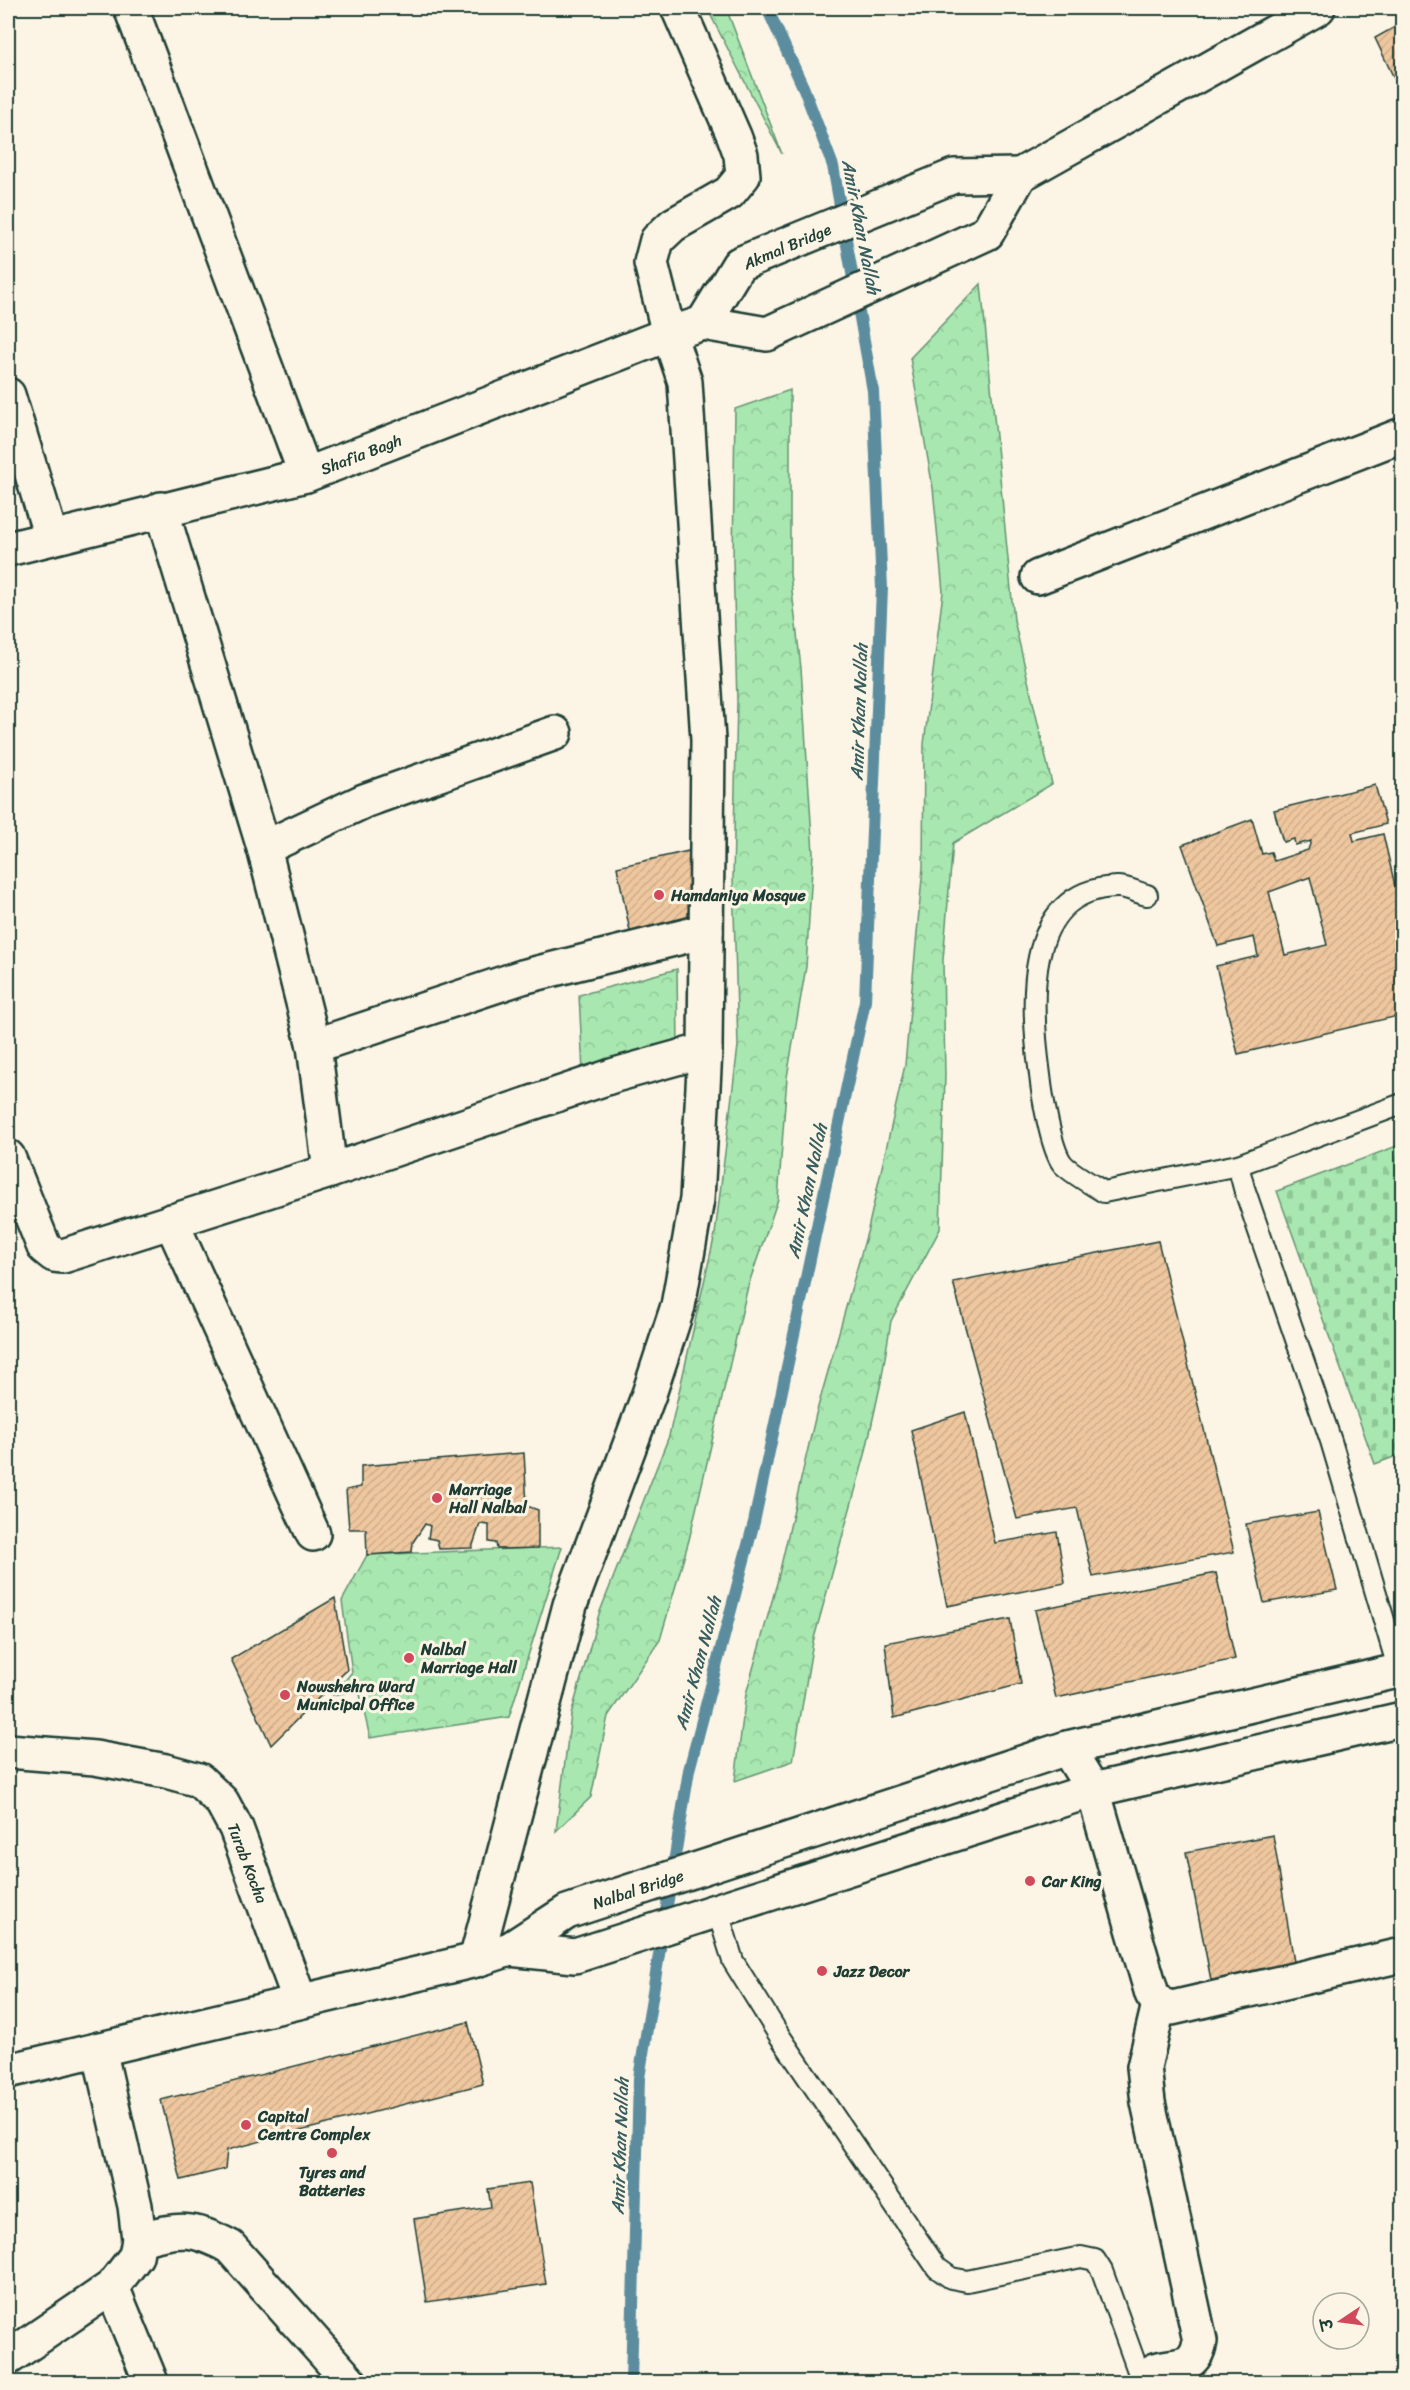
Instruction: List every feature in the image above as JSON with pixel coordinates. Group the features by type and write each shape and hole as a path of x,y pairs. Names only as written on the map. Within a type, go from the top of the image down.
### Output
{"main road":[{"path":"131,8 306,475"},
{"path":"476,1960 570,1605 649,1394 678,1306 697,1200 705,1050 708,762 685,382 669,334 651,263 657,240 674,225 729,193 743,176 741,154 734,135 678,8"},
{"path":"703,323 767,334 987,233 1020,175 1318,8"},
{"name":"Akmal Bridge","path":"703,323 739,264 954,176 1020,175"},
{"name":"Shafia Bagh","path":"8,549 161,509 306,475 669,334 703,323"},
{"path":"8,395 51,537"},
{"path":"1038,577 1402,435"},
{"path":"161,509 264,848 314,1046 330,1171"},
{"path":"264,848 364,801 555,733"},
{"path":"314,1046 522,977 706,931"},
{"path":"8,1157 45,1247 54,1255 63,1256 330,1171 615,1075 705,1050"},
{"path":"171,1221 313,1534"},
{"name":"Nalbal Bridge","path":"510,1949 567,1912 1067,1748 1401,1677"},
{"path":"8,2071 476,1960 510,1949 575,1956 1093,1790 1402,1719"},
{"path":"1067,1748 1093,1790 1152,1994 1159,2004 1172,2008 1402,1955"},
{"name":"Turab Kocha","path":"8,1751 95,1758 166,1770 198,1780 222,1802 236,1828 300,2001"},
{"path":"1142,2382 1146,2376 1160,2369 1189,2364 1197,2355 1200,2341 1148,2102 1144,2067 1159,2004"},
{"path":"8,2358 112,2288 136,2256 139,2239 135,2206 99,2049"},
{"path":"139,2239 175,2230 204,2233 230,2247 350,2382"},
{"path":"112,2288 151,2382"}],"lane":[{"path":"1147,895 1117,886 1078,896 1051,921 1036,962 1034,1034 1044,1111 1062,1163 1104,1192 1238,1165 1402,1104"},
{"path":"1238,1165 1331,1441 1401,1677"},
{"path":"717,1909 733,1961 779,2035 937,2268 951,2278 966,2281 1081,2257 1095,2260 1102,2271 1142,2382"}],"green space":[{"path":"707,8 726,8 782,154 712,18"},
{"path":"981,284 1014,620 1052,784 953,843 943,960 945,1076 940,1229 891,1321 881,1382 865,1455 813,1642 793,1761 735,1781 746,1694 777,1583 816,1414 868,1229 905,1065 923,867 924,744 943,592 933,488 910,358"},
{"path":"790,390 790,574 801,668 813,853 806,967 787,1077 778,1199 748,1286 689,1540 660,1640 608,1716 591,1797 556,1831 571,1715 599,1614 669,1436 715,1234 738,1046 733,878 737,701 733,561 735,409"},
{"path":"677,969 678,1048 583,1072 579,995"},
{"path":"1402,1144 1402,1454 1375,1464 1277,1191"},
{"path":"562,1547 509,1717 370,1738 359,1690 333,1695 352,1672 342,1601 367,1555"}],"building":[{"path":"1402,23 1402,95 1375,38"},
{"path":"1375,785 1386,824 1352,833 1354,841 1383,834 1402,916 1402,1015 1238,1054 1216,966 1258,956 1254,937 1218,946 1182,845 1252,819 1262,854 1271,852 1274,861 1308,850 1311,841 1295,845 1294,839 1283,842 1274,810","holes":["1310,877 1327,945 1285,955 1269,892"]},
{"name":"Hamdaniya Mosque","path":"693,850 699,922 631,936 617,867"},
{"path":"1158,1241 1234,1552 1093,1577 1077,1508 1017,1519 953,1282"},
{"path":"965,1412 995,1543 1057,1532 1065,1583 947,1606 911,1430"},
{"name":"Marriage Hall Nalbal","path":"524,1453 527,1506 538,1510 538,1548 497,1549 496,1543 489,1542 489,1525 480,1524 472,1548 439,1549 437,1540 428,1538 430,1526 425,1524 413,1542 412,1552 367,1555 366,1529 349,1529 346,1490 361,1487 361,1466"},
{"path":"1318,1512 1337,1590 1264,1603 1246,1524"},
{"path":"1216,1573 1235,1659 1056,1698 1035,1610"},
{"name":"Nowshehra Ward Municipal Office","path":"335,1598 347,1670 271,1745 231,1659"},
{"path":"1010,1619 1021,1684 894,1718 885,1643"},
{"path":"1273,1835 1295,1968 1212,1985 1186,1852"},
{"name":"Capital Centre Complex","path":"468,2022 483,2084 227,2150 225,2169 181,2180 161,2100"},
{"path":"530,2183 546,2284 427,2302 414,2219 491,2207 488,2189"}],"waterway":[{"name":"Amir Khan Nallah","path":"631,2382 639,2078 689,1770 754,1522 865,1001 882,588 873,391 833,166 804,89 767,8"}],"place":[{"name":"Hamdaniya Mosque","path":"659,895"},
{"name":"Marriage Hall Nalbal","path":"437,1498"},
{"name":"Nalbal Marriage Hall","path":"409,1658"},
{"name":"Nowshehra Ward Municipal Office","path":"285,1695"},
{"name":"Car King","path":"1030,1881"},
{"name":"Jazz Decor","path":"822,1971"},
{"name":"Capital Centre Complex","path":"246,2125"},
{"name":"Tyres and Batteries","path":"332,2153"}]}
